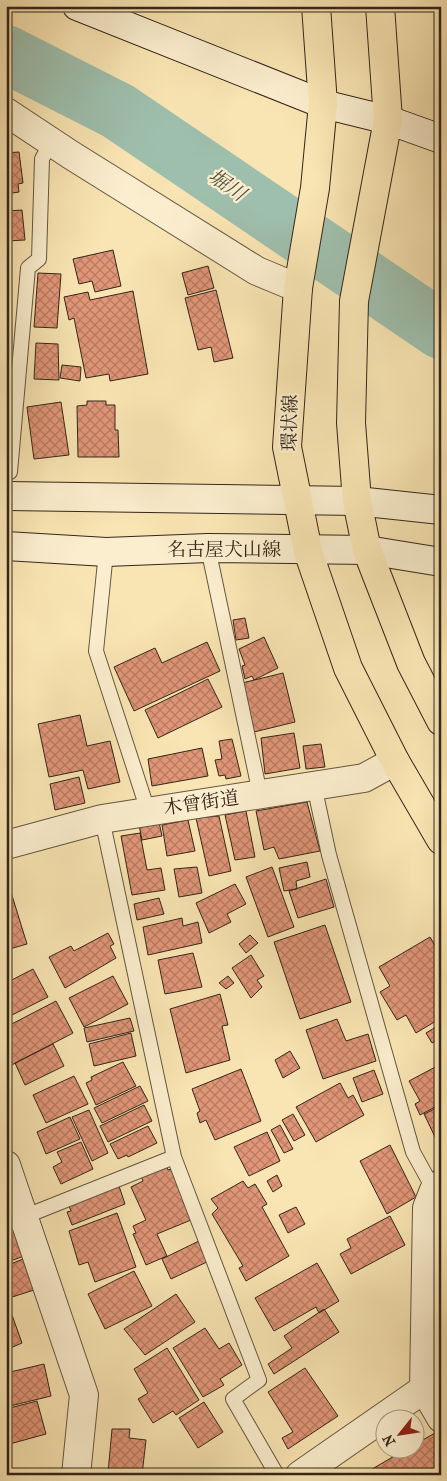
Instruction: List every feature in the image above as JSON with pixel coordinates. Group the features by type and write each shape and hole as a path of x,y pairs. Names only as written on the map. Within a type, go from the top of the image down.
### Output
{"main road":[{"name":"環状線","path":"316,6 323,104 315,188 300,278 287,447 308,550 348,668 395,761 441,840"},
{"path":"380,6 388,120 354,301 351,424 357,501 367,550 411,663 441,720"}],"street":[{"path":"77,6 323,104 388,120 441,139"},
{"path":"6,112 257,272 300,278"},
{"path":"8,484 297,501 357,501 441,510"},
{"name":"名古屋犬山線","path":"6,546 106,552 208,548 367,550 441,562"},
{"name":"木曾街道","path":"6,844 102,819 148,810 364,778 395,761"},
{"path":"6,1165 16,1220 84,1395 76,1475"},
{"path":"437,1187 427,1208 424,1389 441,1418"},
{"path":"300,1475 424,1389"}],"lane":[{"path":"8,484 28,268 39,259 42,159 51,142"},
{"path":"208,548 260,794"},
{"path":"106,552 96,651 148,810"},
{"path":"314,785 329,854 413,1152 437,1187"},
{"path":"102,819 174,1157 259,1380 233,1399 277,1475"},
{"path":"16,1220 174,1157"}],"building":[{"path":"19,152 23,183 18,184 19,192 6,194 6,153"},
{"path":"6,206 7,211 22,210 25,240 6,241"},
{"path":"113,250 121,286 95,292 92,281 79,284 73,259"},
{"path":"208,266 214,288 188,295 182,273"},
{"path":"38,273 61,274 57,328 34,327"},
{"path":"216,290 233,358 214,362 211,347 198,350 185,298"},
{"path":"133,291 148,374 110,381 109,374 86,378 74,318 69,320 64,297 88,292 90,300"},
{"path":"36,343 58,344 59,380 34,379"},
{"path":"62,365 81,367 80,381 60,378"},
{"path":"87,401 106,401 106,405 115,405 115,430 118,430 119,457 78,457 77,406 87,405"},
{"path":"61,402 69,455 34,459 27,407"},
{"path":"245,618 249,638 236,640 233,620"},
{"path":"264,637 278,668 254,680 252,676 245,679 242,666 245,665 239,649"},
{"path":"207,642 220,671 134,711 114,667 155,648 162,663"},
{"path":"283,673 295,722 254,732 242,683"},
{"path":"208,679 222,707 158,738 145,710"},
{"path":"80,715 87,746 110,741 120,782 88,789 83,770 49,777 38,724"},
{"path":"294,733 300,768 265,774 261,738"},
{"path":"232,739 241,776 226,779 225,775 219,776 215,760 222,759 219,741"},
{"path":"321,744 325,767 306,769 303,746"},
{"path":"202,748 208,776 152,786 148,759"},
{"path":"79,777 85,803 55,810 50,784"},
{"path":"307,802 320,851 279,859 274,847 264,850 256,811"},
{"path":"246,811 255,857 235,860 225,815"},
{"path":"219,816 231,871 209,876 196,818"},
{"path":"188,820 195,851 167,856 162,825"},
{"path":"159,822 162,836 142,840 139,825"},
{"path":"140,833 147,870 161,868 165,890 132,895 121,836"},
{"path":"307,862 310,877 296,881 297,889 284,891 279,868"},
{"path":"197,867 202,893 179,897 174,869"},
{"path":"272,867 294,927 268,937 246,877"},
{"path":"6,876 27,944 6,950"},
{"path":"326,879 334,907 298,918 289,891"},
{"path":"235,884 246,904 227,914 231,922 209,933 196,903"},
{"path":"159,898 164,914 137,920 134,904"},
{"path":"182,918 183,926 198,922 202,943 148,955 143,927"},
{"path":"325,925 351,1002 300,1019 274,942"},
{"path":"108,933 114,944 110,946 116,958 65,988 49,957 71,946 74,951"},
{"path":"250,935 258,943 246,953 239,944"},
{"path":"430,937 441,955 441,1018 416,1033 406,1015 397,1020 380,992 390,986 379,967"},
{"path":"193,953 202,987 165,994 158,960"},
{"path":"251,955 264,976 257,980 262,987 251,998 232,968"},
{"path":"33,969 48,997 8,1017 6,983"},
{"path":"113,976 128,1004 84,1027 69,998"},
{"path":"228,976 234,983 226,989 219,983"},
{"path":"220,994 228,1025 222,1026 230,1060 186,1073 170,1009"},
{"path":"56,1001 73,1033 6,1068 6,1027"},
{"path":"130,1018 134,1031 87,1042 84,1028"},
{"path":"337,1019 346,1041 368,1034 376,1061 323,1079 306,1030"},
{"path":"441,1024 441,1038 432,1043 426,1033"},
{"path":"131,1033 136,1056 94,1066 89,1044"},
{"path":"53,1044 64,1066 25,1085 15,1063"},
{"path":"290,1051 300,1068 283,1078 275,1060"},
{"path":"123,1062 136,1086 96,1105 86,1083 92,1080 91,1077"},
{"path":"441,1064 441,1104 420,1115 415,1104 420,1101 409,1081"},
{"path":"241,1069 261,1121 215,1140 206,1120 200,1123 197,1113 200,1111 192,1089"},
{"path":"374,1070 383,1094 362,1102 353,1078"},
{"path":"74,1076 88,1104 46,1123 33,1095"},
{"path":"340,1083 348,1098 353,1095 364,1115 316,1142 296,1107"},
{"path":"140,1086 148,1101 102,1123 94,1108"},
{"path":"144,1105 152,1121 108,1142 100,1126"},
{"path":"441,1106 441,1136 436,1139 424,1114"},
{"path":"89,1110 108,1153 92,1161 72,1117"},
{"path":"293,1114 305,1135 294,1141 282,1120"},
{"path":"70,1117 80,1139 46,1154 37,1132"},
{"path":"280,1125 293,1149 284,1153 271,1130"},
{"path":"148,1126 157,1143 128,1157 127,1155 118,1159 110,1144"},
{"path":"267,1132 280,1161 249,1176 234,1147"},
{"path":"81,1142 93,1169 61,1184 53,1167 62,1162 57,1152"},
{"path":"390,1145 416,1197 387,1214 360,1161"},
{"path":"165,1163 168,1170 171,1169 191,1220 157,1234 167,1256 146,1265 133,1234 136,1233 133,1226 146,1220 131,1187 143,1181 140,1174"},
{"path":"277,1175 282,1186 273,1192 267,1181"},
{"path":"243,1181 248,1188 255,1184 267,1204 262,1207 289,1256 246,1281 239,1268 243,1266 212,1214 218,1208 211,1199"},
{"path":"119,1186 125,1204 72,1225 67,1212 71,1211 69,1206"},
{"path":"296,1207 305,1224 288,1233 279,1215"},
{"path":"117,1213 136,1267 95,1282 88,1262 79,1265 69,1231"},
{"path":"390,1216 405,1245 351,1274 340,1254 351,1248 347,1239"},
{"path":"16,1220 29,1254 8,1262 6,1259 6,1224"},
{"path":"201,1240 211,1260 171,1279 162,1259"},
{"path":"23,1259 34,1290 6,1299 6,1266"},
{"path":"317,1263 339,1301 319,1313 316,1307 274,1331 255,1298"},
{"path":"134,1271 152,1306 105,1329 88,1294"},
{"path":"176,1294 195,1322 145,1355 124,1329"},
{"path":"324,1309 339,1332 274,1374 268,1364 292,1348 284,1336"},
{"path":"12,1315 22,1343 6,1350 6,1317"},
{"path":"205,1328 219,1349 229,1343 242,1365 220,1379 224,1385 203,1397 173,1348"},
{"path":"167,1348 199,1400 176,1415 173,1411 153,1423 138,1399 148,1393 134,1369"},
{"path":"6,1350 10,1359 6,1360"},
{"path":"44,1364 51,1396 6,1407 6,1373"},
{"path":"305,1368 338,1416 288,1449 282,1438 293,1432 268,1392"},
{"path":"37,1401 46,1434 6,1445 6,1409"},
{"path":"204,1402 223,1432 198,1448 179,1418"},
{"path":"112,1429 130,1429 129,1438 146,1440 142,1475 108,1473"},
{"path":"435,1433 441,1443 441,1475 362,1475 391,1458 424,1458 424,1439"}],"waterway":[{"name":"堀川","path":"6,54 118,111 441,330"}]}
